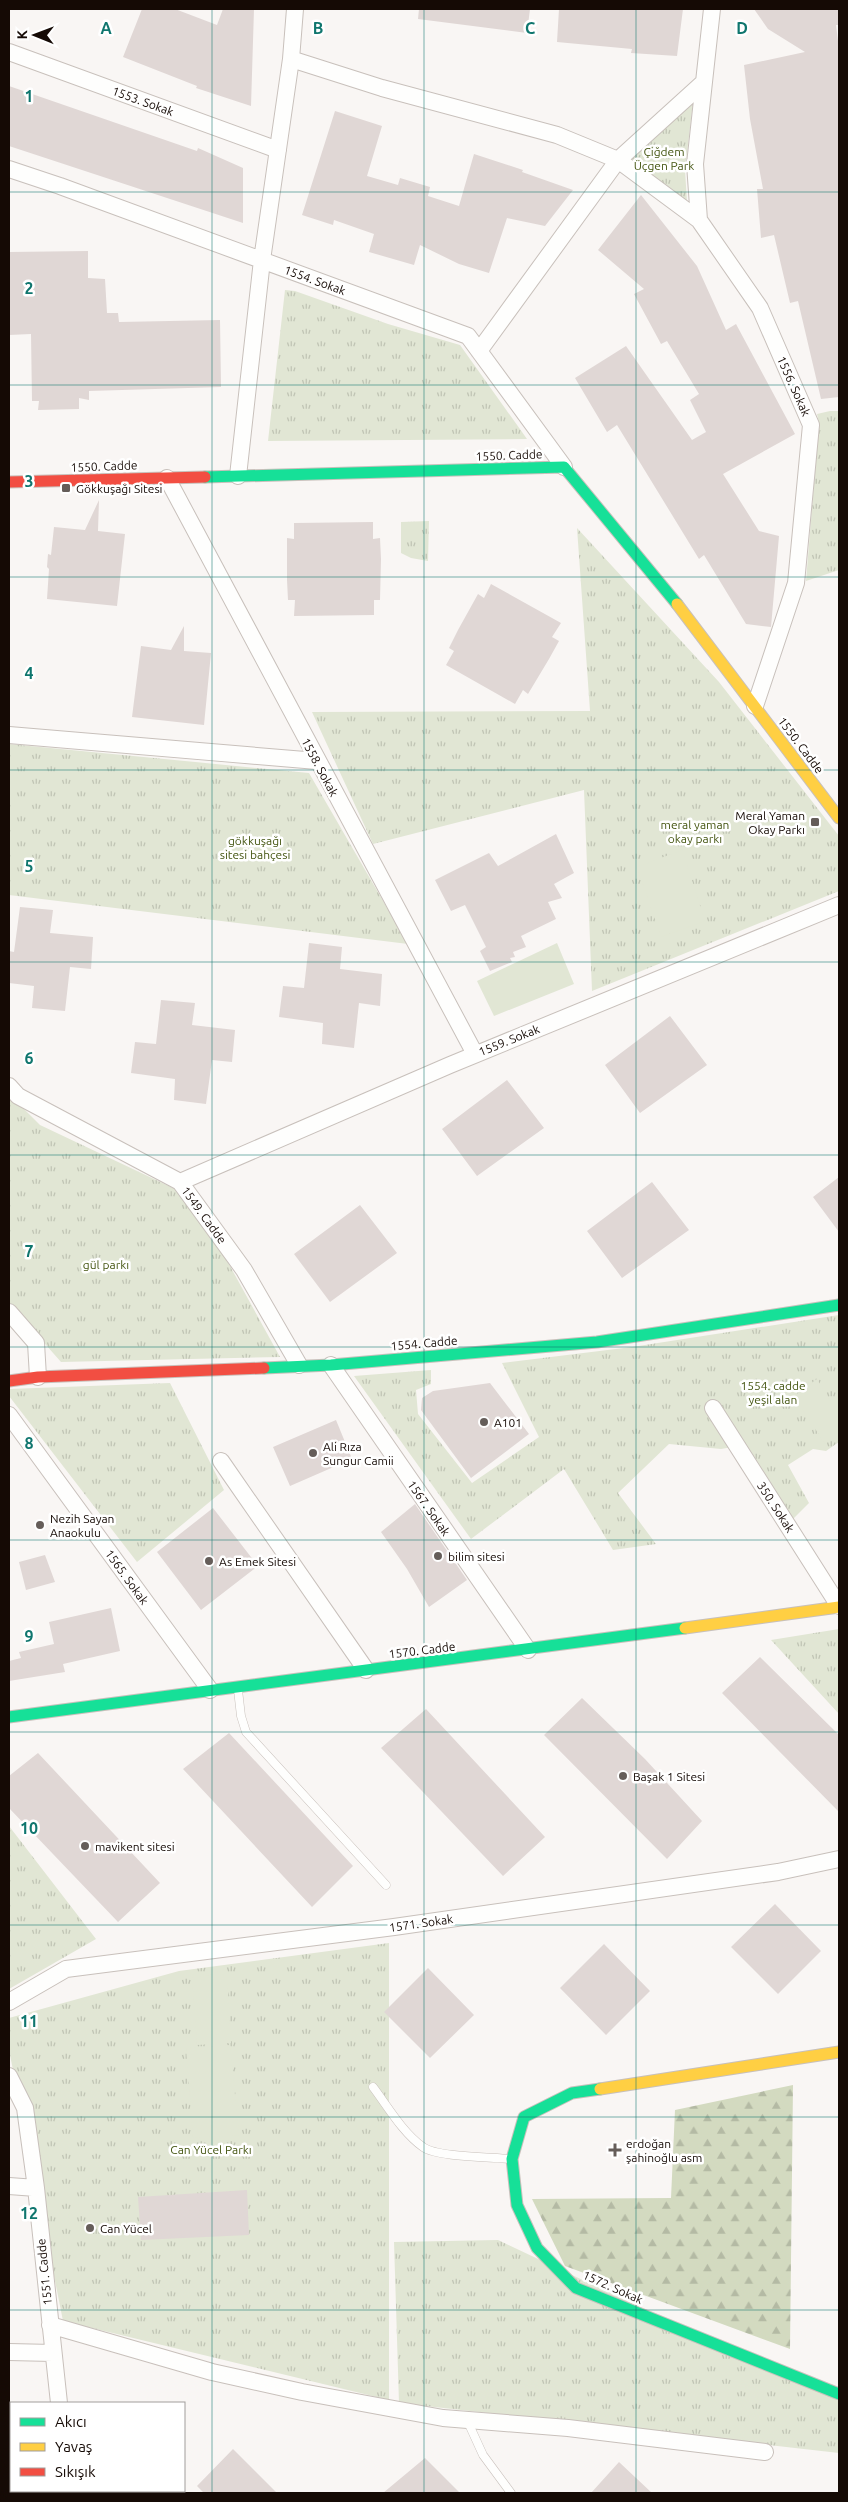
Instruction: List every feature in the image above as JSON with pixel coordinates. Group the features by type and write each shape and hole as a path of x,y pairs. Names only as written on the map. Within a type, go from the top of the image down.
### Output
{"street":[{"path":"238,476 262,260 291,59 295,9"},
{"path":"699,220 695,164 712,9"},
{"name":"1553. Sokak","path":"9,52 278,150"},
{"path":"291,59 382,88 557,135 618,160 699,220"},
{"path":"479,351 618,160 704,82"},
{"name":"1554. Sokak","path":"9,169 468,336 564,467"},
{"name":"1556. Sokak","path":"699,220 760,308 811,425 796,583 755,706"},
{"name":"1550. Cadde","path":"9,482 564,467 664,587 839,818"},
{"name":"1558. Sokak","path":"167,478 316,762 475,1054"},
{"path":"9,735 316,762"},
{"name":"1559. Sokak","path":"180,1182 475,1054 839,905"},
{"name":"1549. Cadde","path":"9,1086 18,1096 180,1182 244,1270 299,1366"},
{"name":"1554. Cadde","path":"9,1381 38,1377 331,1365 597,1342 839,1306"},
{"path":"9,1312 36,1344 38,1377"},
{"name":"1567. Sokak","path":"331,1365 528,1650"},
{"name":"350. Sokak","path":"713,1408 839,1606"},
{"name":"1565. Sokak","path":"9,1415 210,1690"},
{"path":"221,1462 366,1670"},
{"name":"1570. Cadde","path":"9,1718 210,1690 528,1650 839,1606"},
{"name":"1571. Sokak","path":"9,2002 66,1968 394,1927 778,1872 839,1859"},
{"name":"1572. Sokak","path":"839,2052 572,2094 524,2117 512,2159 518,2205 537,2248 576,2288 839,2394"},
{"name":"1551. Cadde","path":"9,2076 25,2108 36,2188 59,2402"},
{"path":"9,2186 36,2188"},
{"path":"50,2325 212,2372 434,2416 568,2428 765,2452"},
{"path":"9,2352 53,2353"}],"lane":[{"path":"238,1687 240,1716 246,1732 386,1885"},
{"path":"373,2087 401,2124 423,2148 449,2155 470,2154 512,2159"},
{"path":"467,2420 484,2455 511,2493"}],"green space":[{"name":"Çiğdem Üçgen Park","path":"693,102 685,170 687,201 630,161"},
{"path":"285,290 295,291 388,324 460,345 527,439 268,441"},
{"path":"839,411 839,570 806,581 819,423 817,414"},
{"path":"429,521 428,561 411,558 401,553 401,522"},
{"name":"meral yaman okay parkı","path":"577,528 719,682 839,836 839,891 592,991 584,790 373,844 312,712 590,711"},
{"name":"gökkuşağı sitesi bahçesi","path":"9,744 309,773 408,944 9,895"},
{"path":"9,769 18,770 14,803 9,803"},
{"path":"682,850 705,921 661,937 637,867"},
{"path":"557,943 574,984 494,1016 477,981"},
{"name":"gül parkı","path":"9,1094 40,1125 192,1197 280,1357 61,1362 9,1303"},
{"name":"1554. cadde yeşil alan","path":"839,1315 839,1442 826,1451 813,1449 788,1465 809,1503 787,1525 738,1446 721,1449 669,1444 618,1493 656,1544 613,1550 564,1469 471,1539 354,1376 431,1370 431,1384 416,1390 418,1414 472,1483 539,1437 502,1363 632,1347"},
{"path":"817,1379 839,1415 839,1434 825,1444 794,1396"},
{"path":"170,1383 224,1490 137,1562 9,1396 9,1389"},
{"path":"839,1629 839,1714 771,1640"},
{"path":"9,1826 96,1939 9,1989"},
{"name":"Can Yücel Parkı","path":"389,1943 389,2400 63,2321 9,2050 9,2018 179,1971"},
{"path":"227,1973 231,2043 197,2045 192,1977"},
{"path":"230,2045 239,2135 193,2138 186,2048"},
{"path":"793,2085 790,2349 565,2266 532,2199 671,2198 675,2110"},
{"path":"498,2240 839,2401 839,2453 399,2403 394,2242"}],"building":[{"path":"142,9 175,9 217,25 223,9 254,9 251,106 196,88 197,86 123,57"},
{"path":"419,9 530,9 527,33 418,19"},
{"path":"559,9 683,9 677,56 631,53 632,49 557,42"},
{"path":"754,9 839,9 839,25 836,25 839,49 839,397 821,399 798,301 790,303 774,235 761,238 757,189 763,189 750,119 744,65 805,52 768,29"},
{"path":"9,86 197,151 198,148 243,168 243,223 9,146"},
{"path":"335,111 382,126 367,176 398,185 400,178 430,187 428,196 459,206 474,154 523,170 522,172 573,190 545,226 507,218 489,273 459,264 420,245 414,265 369,252 374,234 334,220 333,225 302,215"},
{"path":"641,195 697,266 726,330 736,324 795,434 723,474 759,531 779,536 771,627 746,624 704,555 699,559 617,425 607,432 575,378 626,346 692,440 706,432 690,400 699,394 667,341 661,344 634,294 644,289 598,250"},
{"path":"88,251 88,278 105,279 107,313 118,313 119,322 220,320 221,387 89,391 89,400 79,398 79,409 38,410 39,401 32,401 31,334 9,335 9,252"},
{"path":"99,500 98,531 125,534 117,606 47,599 48,554 51,555 54,527 85,530"},
{"path":"373,522 373,539 380,538 381,559 380,600 374,600 374,615 294,616 295,600 288,600 287,538 294,539 294,523"},
{"path":"491,584 561,623 552,637 559,641 549,659 528,694 523,690 515,704 446,665 454,651 449,648 478,594 484,598"},
{"path":"184,626 184,651 211,653 204,725 132,717 141,646 171,650"},
{"path":"556,834 574,873 554,884 562,898 548,902 556,919 521,936 526,947 513,952 515,957 510,958 512,962 490,971 480,951 486,947 465,905 451,911 435,880 489,853 498,866"},
{"path":"20,907 53,910 50,933 93,937 91,969 70,967 65,1011 32,1008 34,986 9,983 9,951 14,952"},
{"path":"309,943 342,947 340,969 382,974 380,1006 359,1003 354,1048 322,1044 323,1023 279,1017 283,986 304,988"},
{"path":"161,1000 195,1003 192,1025 235,1030 232,1062 212,1060 206,1104 174,1100 175,1079 131,1073 135,1042 156,1044"},
{"path":"670,1016 707,1065 640,1113 605,1065"},
{"path":"507,1080 544,1128 477,1176 442,1129"},
{"path":"839,1177 839,1232 813,1197"},
{"path":"652,1182 689,1230 622,1278 587,1231"},
{"path":"360,1205 397,1253 330,1302 294,1254"},
{"path":"490,1383 529,1434 471,1478 421,1410 422,1398 433,1391"},
{"name":"Ali Rıza Sungur Camii","path":"336,1420 352,1459 290,1486 273,1447"},
{"name":"bilim sitesi","path":"415,1504 467,1580 429,1607 407,1569 381,1532"},
{"name":"As Emek Sitesi","path":"213,1508 258,1566 201,1610 157,1552"},
{"path":"45,1555 55,1582 26,1590 19,1562"},
{"path":"111,1608 120,1651 63,1664 65,1672 9,1681 9,1661 21,1658 19,1652 54,1644 49,1622"},
{"path":"760,1657 839,1735 839,1812 722,1693"},
{"name":"Başak 1 Sitesi","path":"582,1698 645,1759 702,1821 667,1859 544,1735"},
{"path":"426,1709 545,1837 503,1876 381,1748"},
{"path":"229,1733 353,1866 312,1907 183,1769"},
{"name":"mavikent sitesi","path":"38,1753 160,1883 118,1922 9,1808 9,1776"},
{"path":"775,1904 821,1951 778,1994 731,1947"},
{"path":"604,1944 650,1991 606,2035 560,1988"},
{"path":"428,1968 474,2015 430,2058 384,2012"},
{"path":"247,2190 249,2235 141,2240 138,2197"},
{"path":"233,2449 277,2493 204,2493 197,2486"},
{"path":"425,2458 460,2493 383,2493"},
{"path":"619,2462 652,2493 591,2493"}],"traffic: fast":[{"path":"205,477 564,467 677,604"},
{"path":"264,1368 331,1365 597,1342 839,1305"},
{"path":"9,1717 685,1628"},
{"path":"600,2089 572,2093 524,2117 512,2159 517,2205 537,2248 576,2288 839,2394"}],"traffic: slow":[{"path":"677,604 839,818"},
{"path":"685,1628 839,1607"},
{"path":"600,2089 839,2052"}],"traffic: jam":[{"path":"9,482 205,477"},
{"path":"9,1381 38,1377 264,1368"}],"place":[{"name":"Gökkuşağı Sitesi","path":"66,488"},
{"name":"Meral Yaman Okay Parkı","path":"815,822"},
{"name":"A101","path":"484,1422"},
{"name":"Ali Rıza Sungur Camii","path":"313,1453"},
{"name":"Nezih Sayan Anaokulu","path":"40,1525"},
{"name":"bilim sitesi","path":"438,1556"},
{"name":"As Emek Sitesi","path":"209,1561"},
{"name":"Başak 1 Sitesi","path":"623,1776"},
{"name":"mavikent sitesi","path":"85,1846"},
{"name":"erdoğan şahinoğlu asm","path":"615,2150"},
{"name":"Can Yücel","path":"90,2228"}]}
